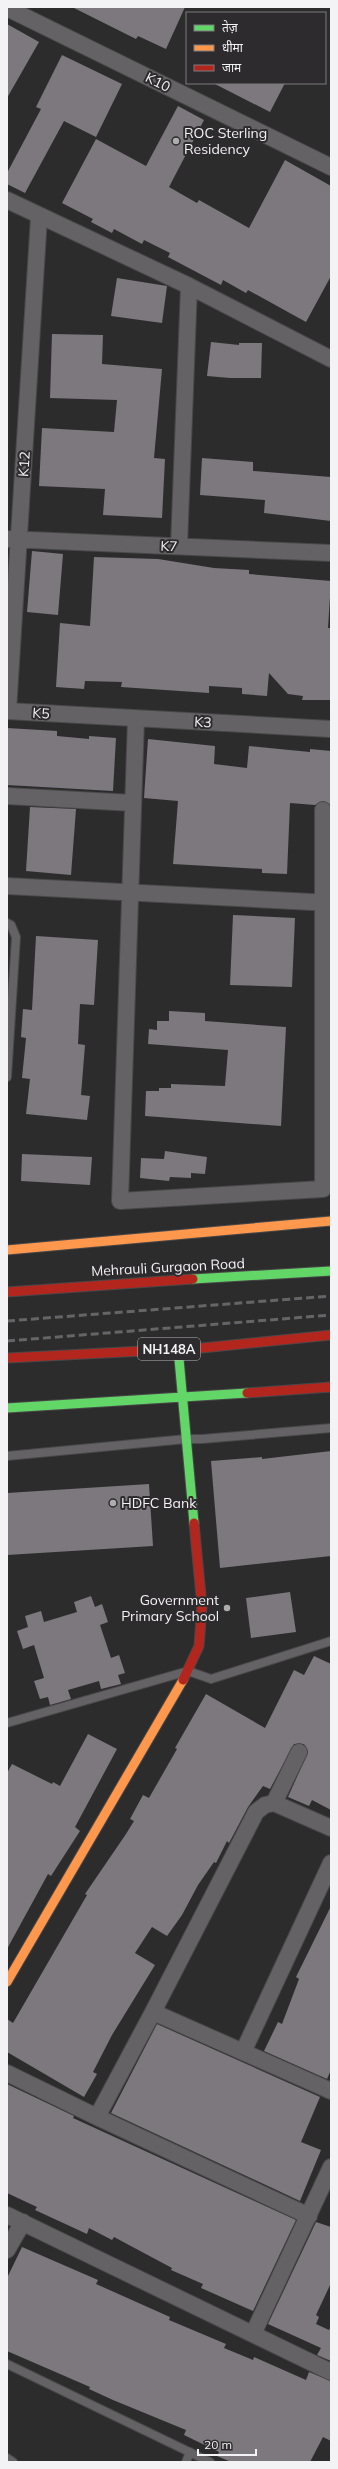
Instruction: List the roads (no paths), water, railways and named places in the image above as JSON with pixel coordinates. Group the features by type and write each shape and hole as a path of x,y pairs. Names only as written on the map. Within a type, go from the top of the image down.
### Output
{"main road":[{"path":"7,1250 331,1221"},
{"name":"Mehrauli Gurgaon Road","path":"7,1292 65,1286 331,1272"},
{"name":"NH148A","path":"7,1358 178,1348 331,1335"},
{"path":"7,1982 188,1671 199,1646 202,1606 186,1439 184,1398 178,1348"},
{"path":"7,1408 184,1398 331,1386"}],"street":[{"name":"K10","path":"7,8 331,167"},
{"path":"7,200 40,217 190,286 331,359"},
{"name":"K12","path":"8,711 13,540 40,217"},
{"path":"179,546 190,286"},
{"name":"K7","path":"13,540 331,553"},
{"name":"K5","path":"8,711 74,716"},
{"name":"K3","path":"74,716 331,729"},
{"path":"136,719 120,1201 322,1188 327,903 323,810"},
{"path":"7,796 133,804"},
{"path":"7,886 130,894 327,903"},
{"path":"274,1804 299,1752"},
{"path":"97,2117 256,1812 265,1805 274,1804 331,1828"},
{"path":"243,2052 331,1863"},
{"path":"152,2012 331,2091"},
{"path":"7,2073 308,2216"},
{"path":"253,2334 331,2167"},
{"path":"7,2215 331,2372"},
{"path":"7,2250 23,2222"}],"lane":[{"path":"7,923 11,925 16,937 7,1077"},
{"path":"7,1456 186,1439 202,1439 331,1428"},
{"path":"7,1723 188,1671 211,1679 331,1641"},
{"path":"7,2364 210,2462"},
{"path":"186,2462 190,2452"},
{"path":"7,2458 13,2462"}],"railway":[{"path":"7,1321 331,1296"},
{"path":"7,1341 331,1315"}],"place":[{"name":"ROC Sterling Residency","path":"176,141"},
{"name":"HDFC Bank","path":"113,1503"},
{"name":"Government Primary School","path":"227,1608"}]}
